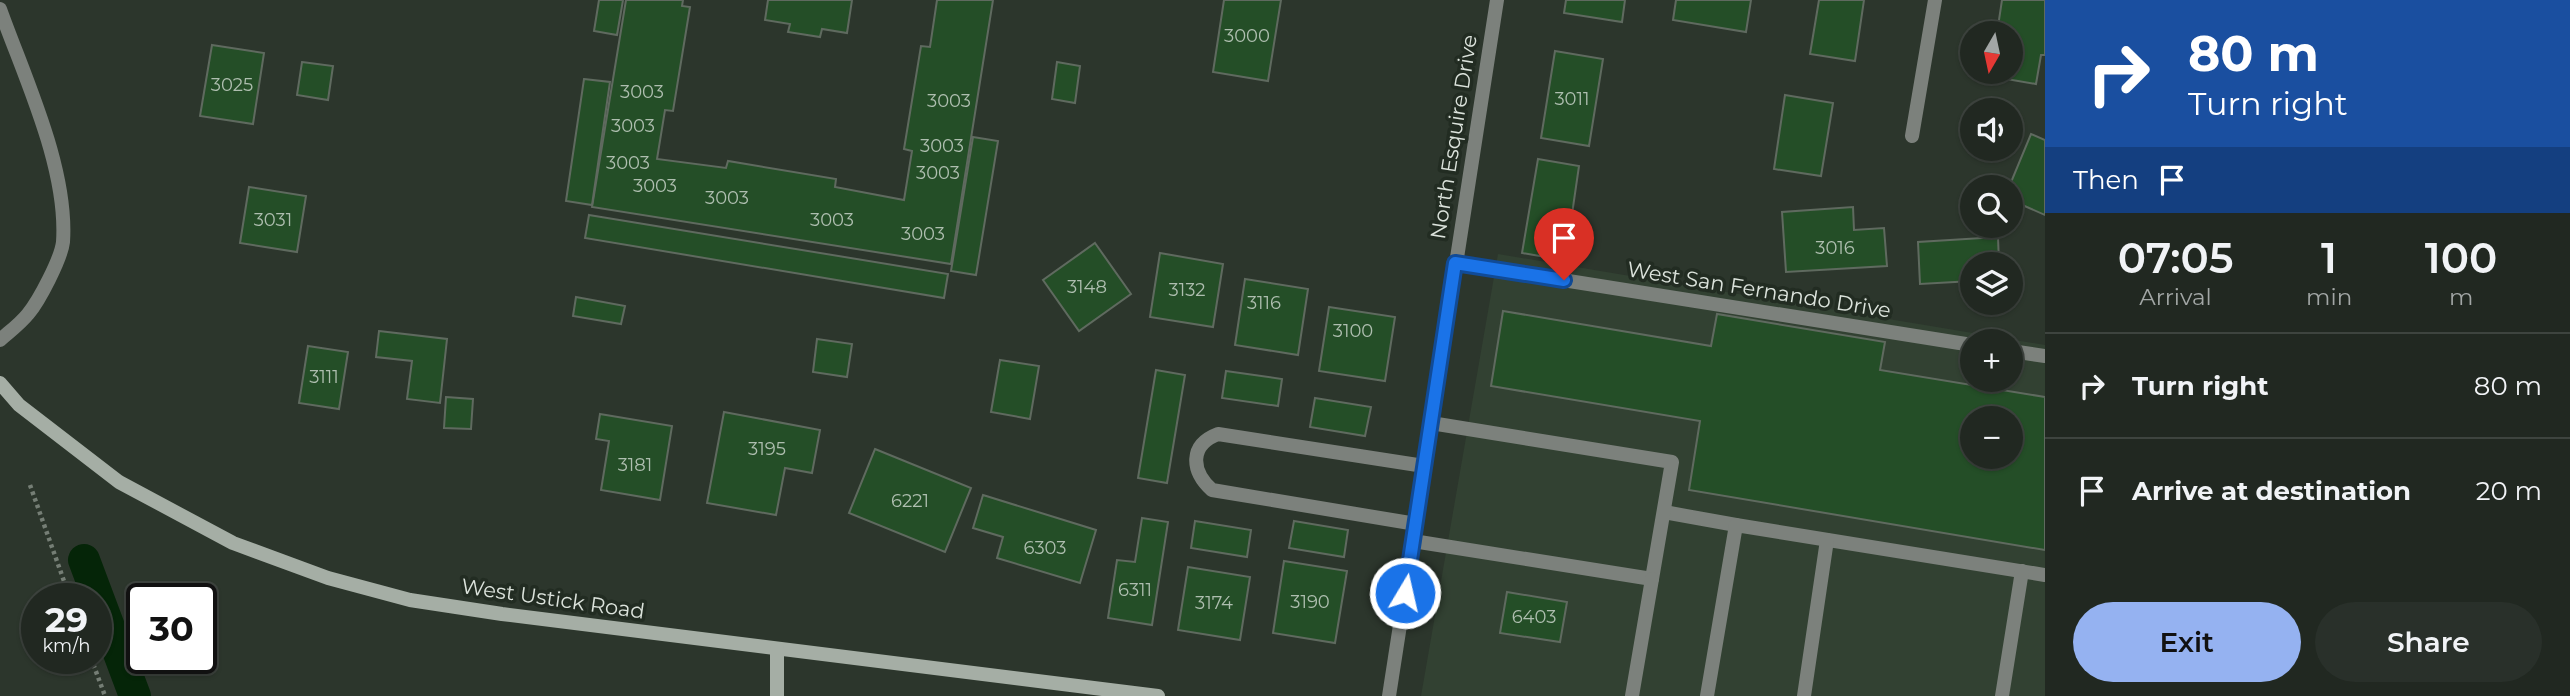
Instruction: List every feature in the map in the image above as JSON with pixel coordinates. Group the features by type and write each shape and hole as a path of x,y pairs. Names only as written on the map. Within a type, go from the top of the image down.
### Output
{"main road":[{"name":"West Ustick Road","path":"0,383 19,405 119,482 233,543 328,578 410,600 1158,696"},
{"path":"777,649 777,696"}],"street":[{"name":"North Esquire Drive","path":"1389,696 1497,0"},
{"path":"1912,136 1935,0"},
{"path":"0,9 52,153 61,197 63,244 47,285 28,314 0,340"},
{"name":"West San Fernando Drive","path":"1455,263 1960,343"},
{"path":"2023,353 2045,356"},
{"path":"1431,423 1672,463 1632,696"},
{"path":"1416,524 1212,490 1201,480 1196,467 1199,450 1205,439 1218,434 1424,466"},
{"path":"1664,512 2045,575"},
{"path":"1707,696 1736,525"},
{"path":"1804,696 1827,540"},
{"path":"1413,541 1652,579"},
{"path":"2002,696 2022,572"}],"path":[{"path":"30,485 65,583"},
{"path":"97,674 105,696"}],"shaded area":[{"path":"1498,254 1960,331 1960,392 2023,392 2023,341 2045,345 2045,696 1421,696"}],"building":[{"path":"599,0 623,0 617,35 594,31"},
{"path":"626,0 683,0 682,6 690,7 673,111 665,110 657,159 726,168 728,161 836,179 835,187 904,200 912,151 904,149 921,46 930,47 937,0 993,0 951,264 592,207"},
{"path":"768,0 852,0 847,33 822,29 820,37 788,32 790,24 765,20"},
{"path":"1224,0 1281,0 1268,81 1213,72"},
{"path":"1566,0 1625,0 1622,22 1564,13"},
{"path":"1676,0 1751,0 1746,32 1673,20"},
{"path":"1819,0 1864,0 1855,61 1810,54"},
{"path":"2002,0 2045,0 2045,55 2041,55 2036,84 2023,82 2023,21 1999,21"},
{"path":"212,45 264,53 253,124 200,116"},
{"path":"1555,51 1603,59 1589,146 1541,138"},
{"path":"302,62 333,66 328,100 297,95"},
{"path":"1057,62 1080,66 1075,103 1052,99"},
{"path":"584,79 610,82 592,205 566,201"},
{"path":"1785,95 1833,103 1821,176 1774,169"},
{"path":"2031,134 2045,140 2045,215 2023,205 2023,175 2014,175 2020,161 2023,161 2023,153"},
{"path":"973,137 998,141 976,275 951,271"},
{"path":"1538,159 1579,166 1571,221 1584,223 1580,248 1565,245 1563,260 1522,253"},
{"path":"249,187 306,196 297,252 240,243"},
{"path":"1853,207 1854,230 1884,228 1887,266 1786,272 1782,212"},
{"path":"589,215 948,274 944,298 585,238"},
{"path":"1998,238 1999,252 1960,252 1960,282 1920,284 1918,242"},
{"path":"1095,243 1131,294 1079,331 1043,280"},
{"path":"1160,253 1223,264 1213,327 1150,317"},
{"path":"1245,279 1308,289 1298,355 1235,345"},
{"path":"576,297 625,306 621,324 573,316"},
{"path":"1329,307 1395,317 1385,381 1319,371"},
{"path":"1503,311 1711,346 1717,314 1885,342 1880,370 1960,383 1960,392 2014,392 2045,397 2045,550 1689,490 1700,421 1491,386"},
{"path":"379,331 447,339 440,403 407,399 412,361 376,357"},
{"path":"817,339 852,344 847,377 813,372"},
{"path":"308,346 348,352 339,409 299,403"},
{"path":"1000,360 1039,366 1030,419 991,412"},
{"path":"1156,370 1185,375 1167,483 1138,478"},
{"path":"1226,371 1282,379 1278,406 1222,398"},
{"path":"446,397 473,399 471,429 444,428"},
{"path":"1315,398 1371,407 1365,436 1310,427"},
{"path":"724,412 820,430 812,473 785,468 776,515 707,503"},
{"path":"600,414 672,426 660,500 601,490 609,441 596,439"},
{"path":"875,449 971,488 945,552 849,513"},
{"path":"983,495 1096,530 1080,583 997,558 1003,537 973,528"},
{"path":"1142,518 1168,522 1152,625 1108,618 1117,560 1135,562"},
{"path":"1195,521 1251,530 1247,557 1191,548"},
{"path":"1294,521 1348,530 1344,557 1289,548"},
{"path":"1284,561 1347,571 1335,643 1273,633"},
{"path":"1188,567 1250,577 1240,640 1178,630"},
{"path":"1507,592 1567,602 1560,642 1500,633"}],"waterway":[{"path":"84,560 135,696"}],"route":[{"path":"1405,593 1455,263 1564,280"}]}
